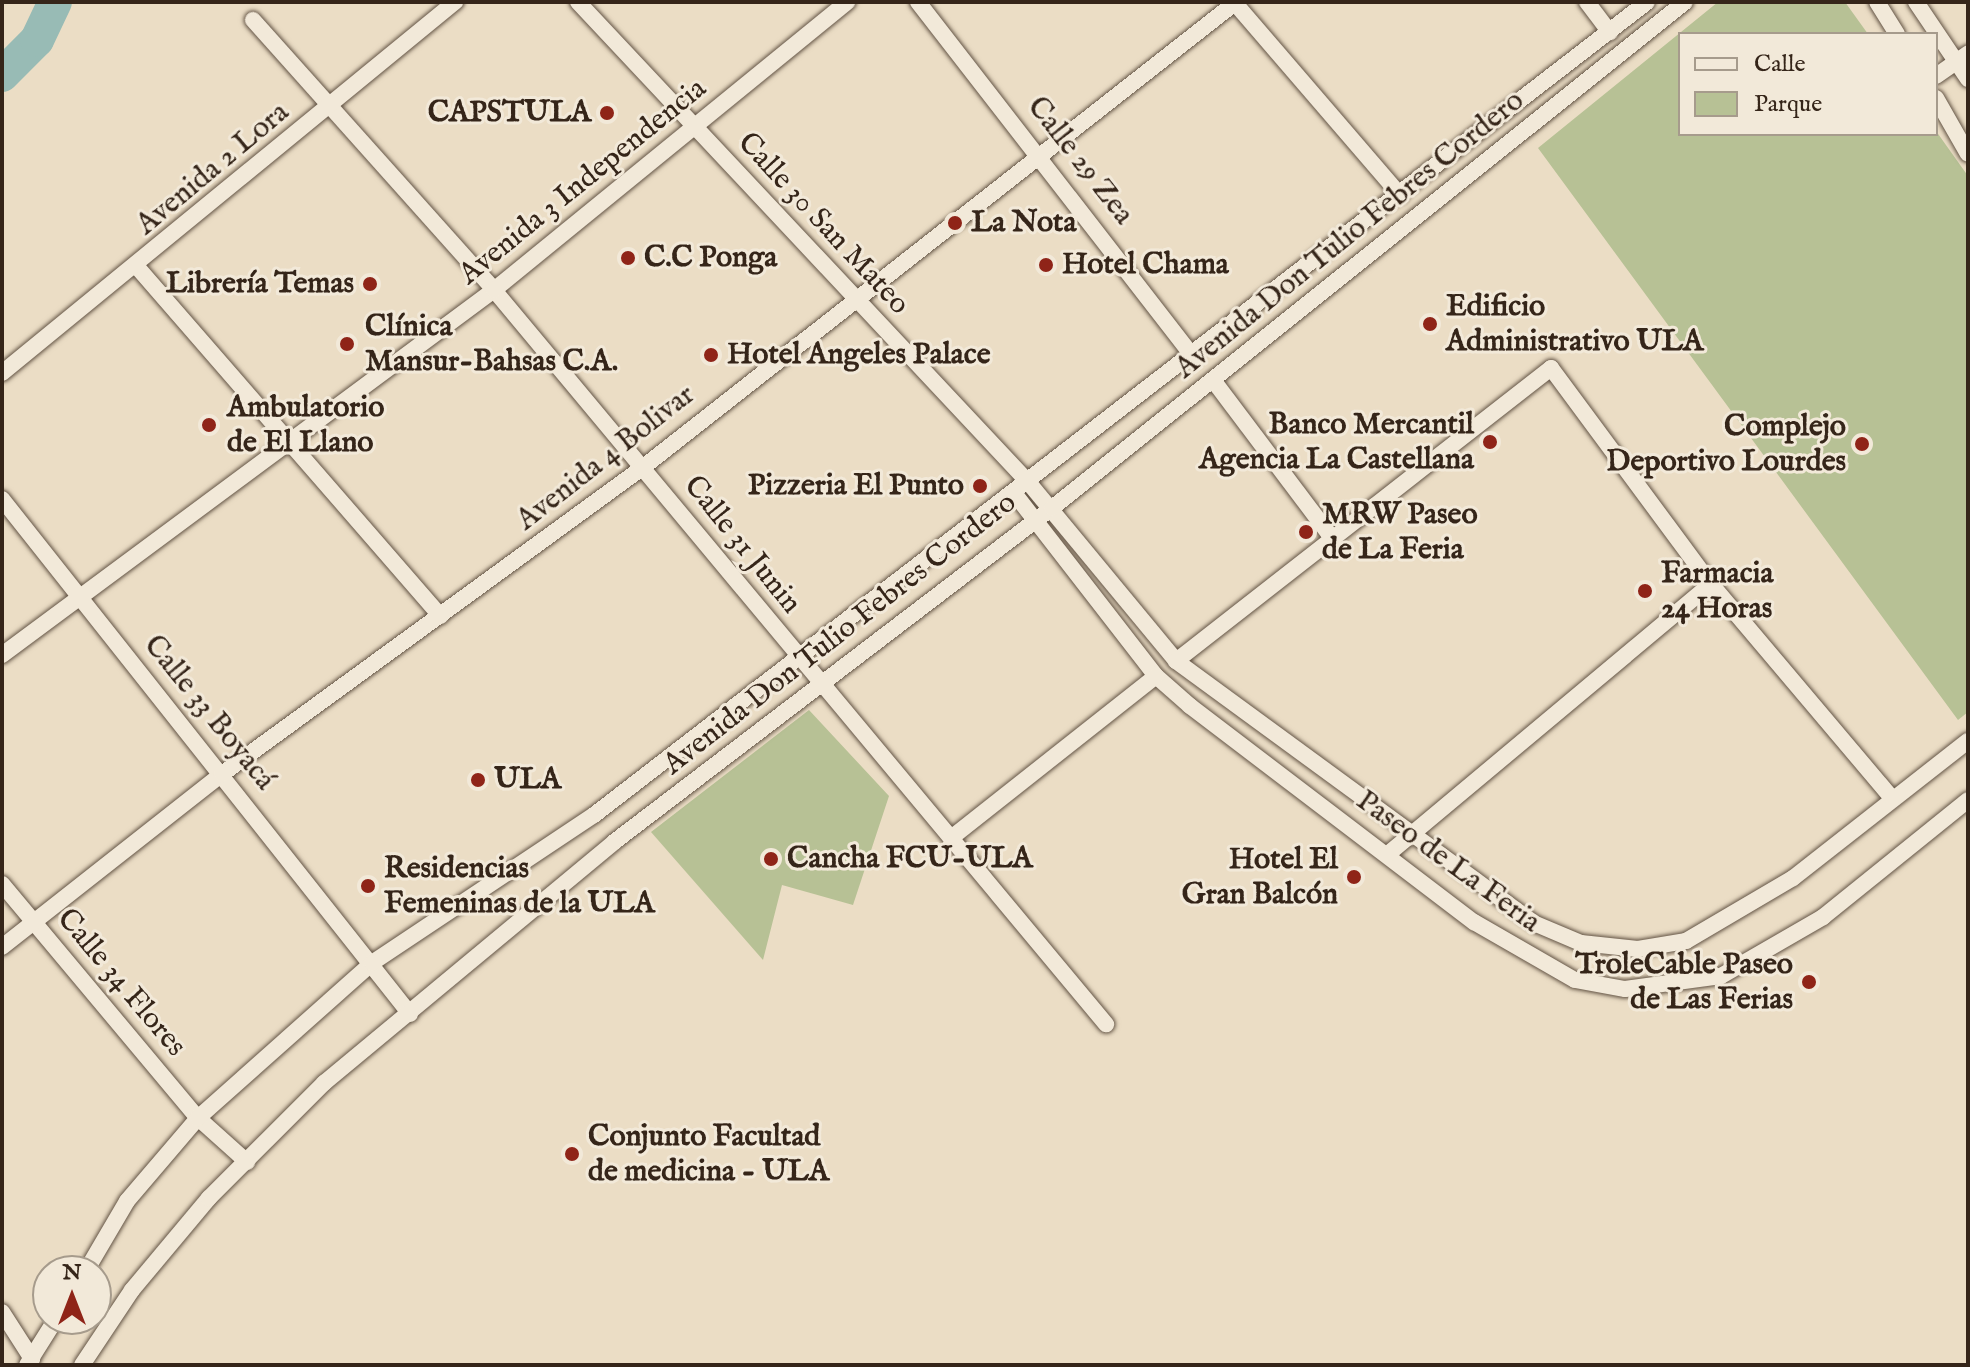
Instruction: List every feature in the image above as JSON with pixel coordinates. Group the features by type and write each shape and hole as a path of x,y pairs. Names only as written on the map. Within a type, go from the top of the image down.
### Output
{"street":[{"name":"Avenida 2 Lora","path":"2,373 138,268 455,2"},
{"name":"Calle 30 San Mateo","path":"578,2 1052,508"},
{"name":"Avenida 3 Independencia","path":"2,655 494,290 847,2"},
{"name":"Calle 29 Zea","path":"918,2 1041,153 1194,358"},
{"name":"Avenida 4 Bolivar","path":"2,947 222,774 642,468 853,299 1235,2"},
{"path":"1235,2 1400,195"},
{"path":"1587,2 1610,32"},
{"name":"Avenida Don Tulio Febres Cordero","path":"95,1255 127,1201 198,1118 372,963 594,815 796,655 1194,358 1647,2"},
{"name":"Avenida Don Tulio Febres Cordero","path":"82,1365 132,1290 247,1162 324,1083 614,842 1052,508 1685,2"},
{"path":"1877,2 1896,32"},
{"path":"1916,2 1963,58 1968,79"},
{"name":"Calle 31 Junin","path":"253,20 494,290 1106,1024"},
{"path":"1938,75 1963,58"},
{"path":"1938,102 1968,154"},
{"path":"138,268 291,438 441,616"},
{"path":"1052,508 1176,661 1330,535 1551,368 1711,584 1892,798"},
{"path":"1213,380 1330,535"},
{"name":"Paseo de La Feria","path":"1014,493 1156,676 1474,922 1575,980 1625,989 1676,987 1770,953 1968,800"},
{"name":"Calle 33 Boyacá","path":"2,499 410,1014"},
{"path":"1388,854 1406,834 1711,584"},
{"name":"Paseo de La Feria","path":"1176,661 1406,834 1536,924 1581,943 1638,949 1686,941 1729,922 1968,741"},
{"path":"951,838 1156,676"},
{"name":"Calle 34 Flores","path":"2,884 198,1118 247,1162"},
{"path":"2,1312 29,1362 46,1335"}],"green space":[{"name":"Complejo Deportivo Lourdes","path":"1718,2 1845,2 1867,32 1681,32"},
{"name":"Complejo Deportivo Lourdes","path":"1678,34 1678,136 1938,134 1968,176 1968,712 1958,720 1538,148"},
{"name":"Cancha FCU-ULA","path":"809,710 889,796 853,905 782,885 763,960 651,832"}],"waterway":[{"path":"2,75 37,40 55,2"}],"place":[{"name":"CAPSTULA","path":"607,113"},
{"name":"La Nota","path":"955,223"},
{"name":"C.C Ponga","path":"628,258"},
{"name":"Hotel Chama","path":"1046,265"},
{"name":"Librería Temas","path":"370,284"},
{"name":"Edificio Administrativo ULA","path":"1430,324"},
{"name":"Clínica Mansur-Bahsas C.A.","path":"347,344"},
{"name":"Hotel Angeles Palace","path":"711,355"},
{"name":"Ambulatorio de El Llano","path":"209,425"},
{"name":"Banco Mercantil Agencia La Castellana","path":"1490,442"},
{"name":"Complejo Deportivo Lourdes","path":"1862,444"},
{"name":"Pizzeria El Punto","path":"980,486"},
{"name":"MRW Paseo de La Feria","path":"1306,532"},
{"name":"Farmacia 24 Horas","path":"1645,591"},
{"name":"ULA","path":"478,780"},
{"name":"Cancha FCU-ULA","path":"771,859"},
{"name":"Hotel El Gran Balcón","path":"1354,877"},
{"name":"Residencias Femeninas de la ULA","path":"368,886"},
{"name":"TroleCable Paseo de Las Ferias","path":"1809,982"},
{"name":"Conjunto Facultad de medicina - ULA","path":"572,1154"}]}
